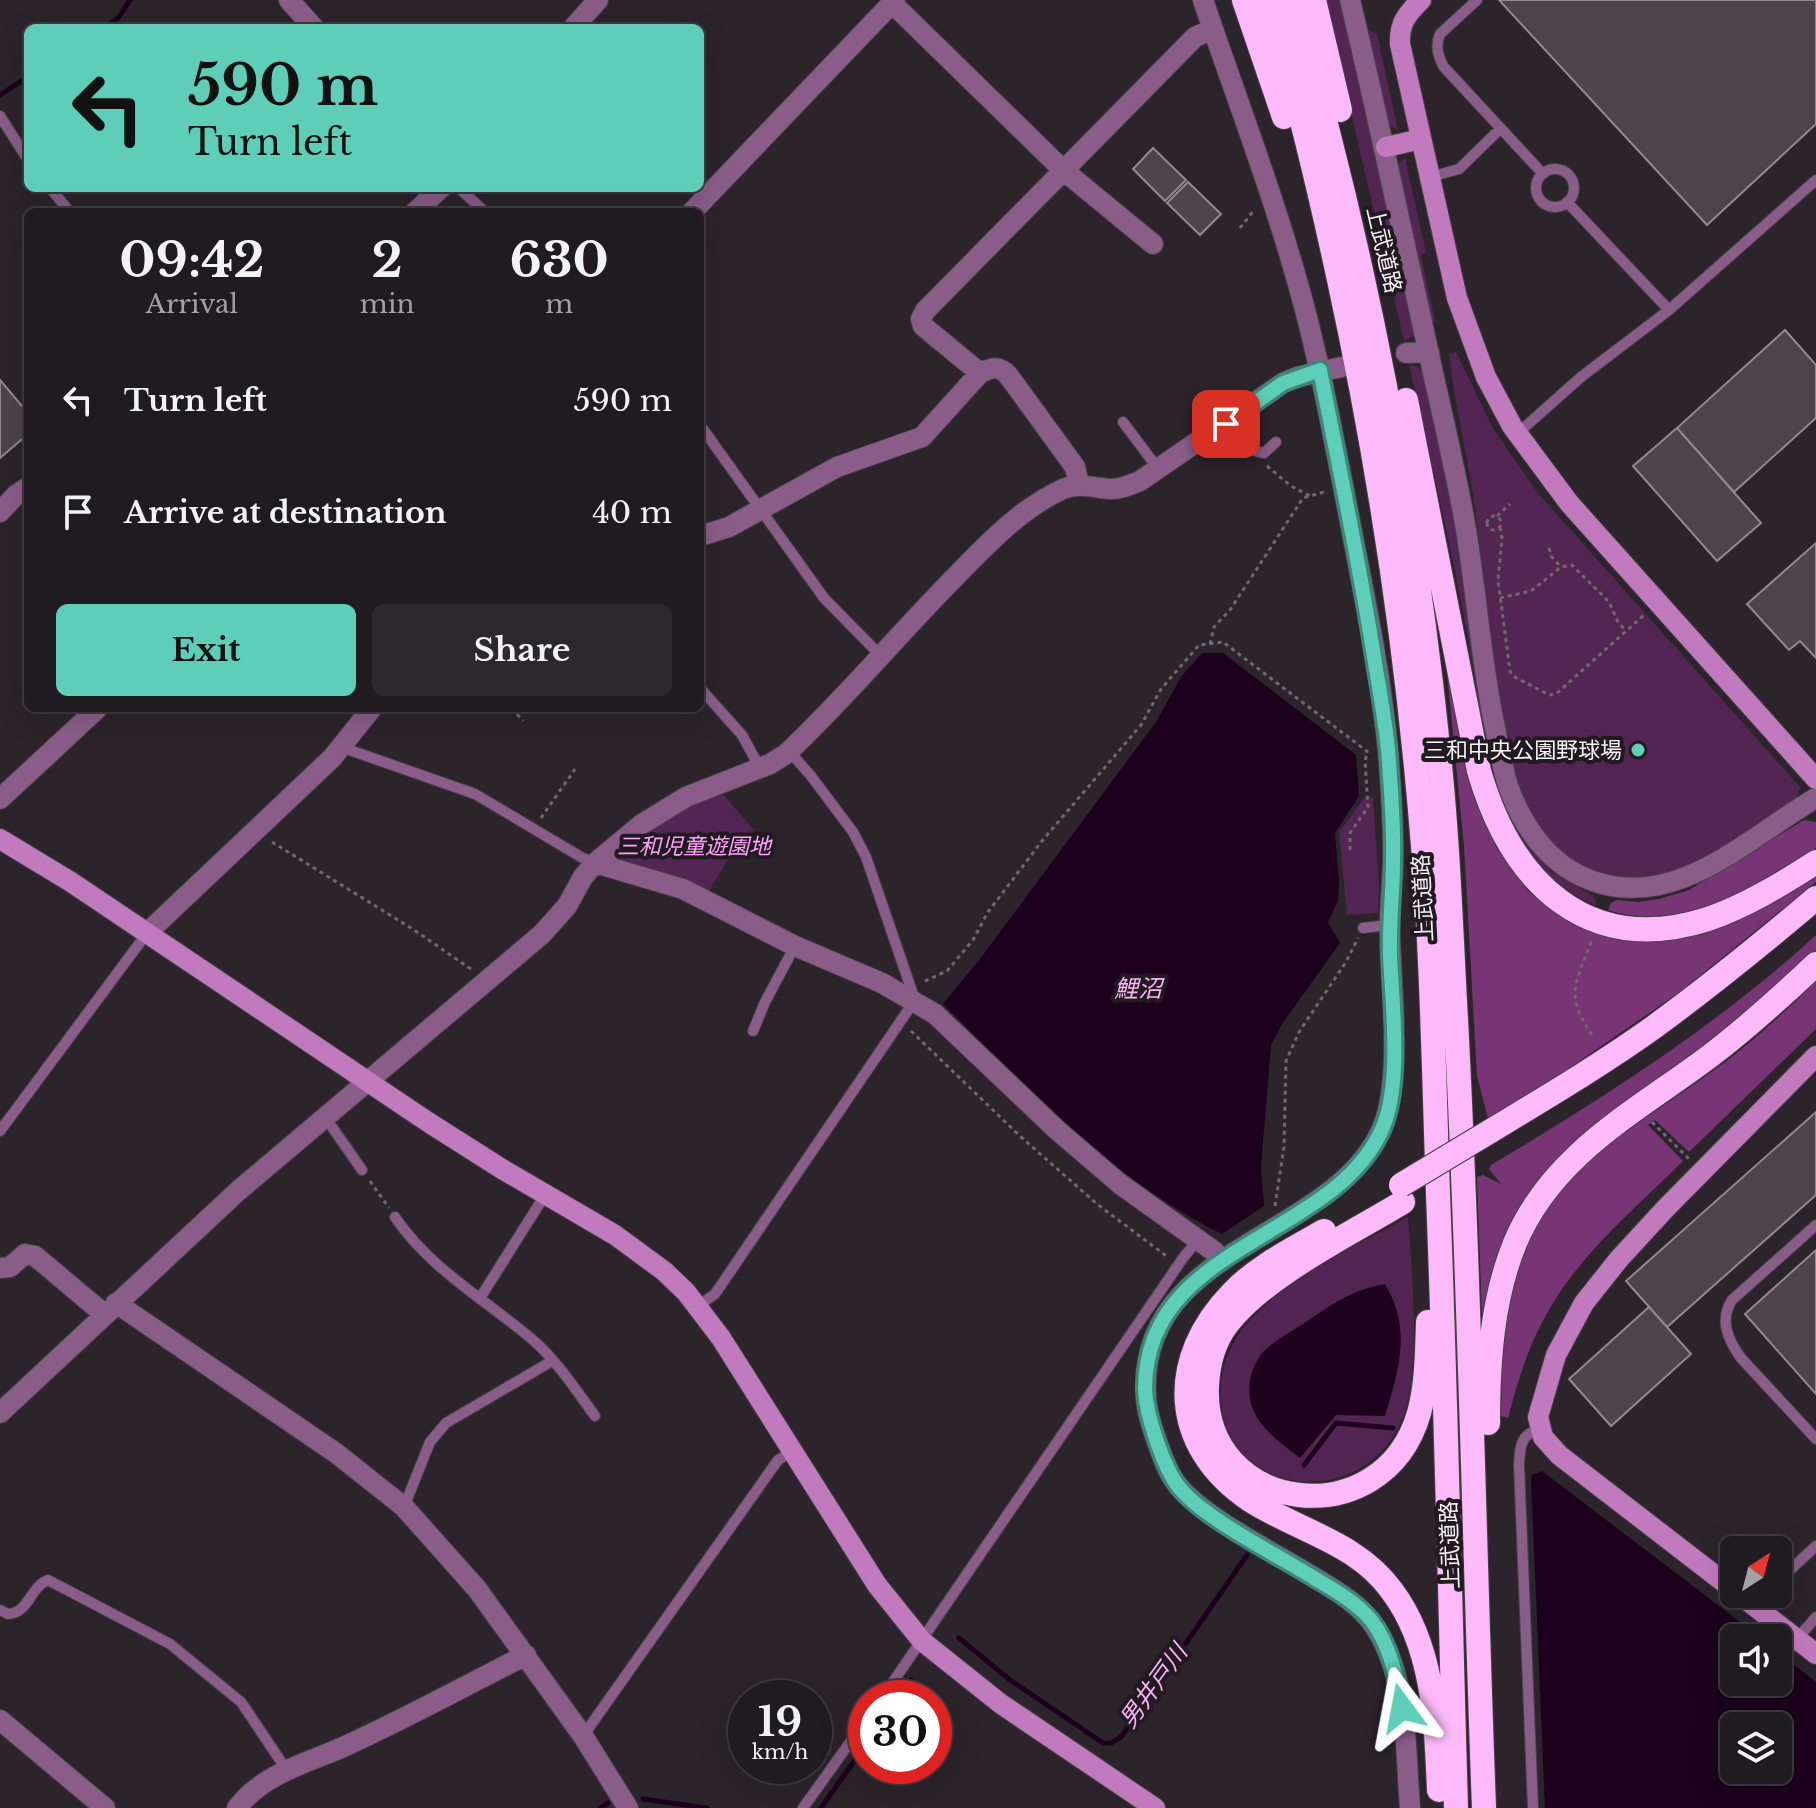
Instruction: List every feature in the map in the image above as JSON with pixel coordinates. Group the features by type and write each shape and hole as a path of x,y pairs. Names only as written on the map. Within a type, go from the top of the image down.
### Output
{"highway":[{"path":"1244,0 1302,176 1331,242"},
{"name":"上武道路","path":"1268,0 1312,159 1354,349 1384,515 1411,715 1423,848 1433,1067 1456,1808"},
{"name":"上武道路","path":"1292,0 1326,117 1364,276 1395,429 1439,751 1459,1072 1484,1808"},
{"path":"1314,0 1401,374 1479,771 1493,816 1515,857 1537,883 1568,906 1584,915 1637,928 1658,928 1708,919 1743,904 1816,862"},
{"path":"1326,117 1360,191 1364,276"},
{"path":"1490,1141 1709,987 1816,898"},
{"path":"1440,1808 1436,1730 1427,1674 1419,1645 1394,1593 1381,1576 1348,1550 1265,1509 1233,1487 1218,1472 1196,1438 1187,1398 1191,1358 1197,1340 1234,1290 1277,1259 1606,1079 1722,997 1816,918"},
{"path":"1479,1605 1490,1494 1488,1394 1495,1316 1506,1269 1530,1215 1568,1163 1590,1142 1710,1057 1816,964"},
{"path":"1402,1193 1265,1288 1239,1311 1215,1344 1206,1399 1215,1433 1235,1463 1266,1487 1310,1497 1348,1491 1370,1481 1388,1466 1404,1445 1418,1415 1427,1351 1428,1301 1423,1217 1433,1067"}],"street":[{"path":"289,0 310,24"},
{"path":"577,24 598,0"},
{"path":"1203,0 1249,129 1298,282 1320,370 1365,598 1378,750 1393,850 1389,925 1394,1076 1384,1126 1363,1159 1331,1190 1222,1261 1191,1284 1175,1301 1153,1341 1145,1392 1147,1409 1170,1474 1187,1496 1212,1515 1340,1593 1372,1622 1397,1680 1410,1808"},
{"path":"1350,0 1386,147 1465,523 1484,675 1503,767 1517,808 1543,847 1563,865 1592,881 1620,887 1652,886 1688,877 1816,798"},
{"path":"1421,0 1403,21 1399,31 1457,298 1486,377 1517,434 1569,503 1816,779"},
{"path":"696,208 892,1 1063,170 1153,244"},
{"path":"980,373 923,326 921,319 925,311 1195,37 1213,29"},
{"path":"1386,147 1421,139"},
{"path":"419,208 437,192"},
{"path":"1406,353 1429,352"},
{"path":"704,535 729,527 844,463 922,437 980,373 997,367 1008,375 1075,467 1079,485"},
{"path":"0,1413 238,1191 556,920 595,863 669,807 699,791 760,768 789,751 916,615 1026,512 1064,489 1079,485 1110,489 1126,487 1157,472 1283,383 1320,370 1342,367"},
{"path":"0,512 24,490"},
{"path":"0,799 94,712"},
{"path":"147,933 341,747 369,712"},
{"path":"0,839 71,882 368,1081 646,1256 670,1276 698,1306 747,1377 791,1452 877,1585 922,1641 1001,1704 1155,1808"},
{"path":"595,863 683,889 795,946 912,993 1109,1175 1222,1261"},
{"path":"1720,1580 1548,1445 1539,1429 1541,1403 1556,1355 1598,1284 1665,1209 1816,1056"},
{"path":"0,1268 10,1267 25,1254 35,1256 110,1308 311,1435 404,1507 460,1567 526,1655 583,1736 628,1808"},
{"path":"1768,1608 1816,1654"},
{"path":"237,1808 286,1769 352,1744 526,1655"},
{"path":"0,1720 105,1808"}],"lane":[{"path":"1477,0 1440,34 1437,49 1443,66 1543,174"},
{"path":"0,116 24,154"},
{"path":"1430,177 1459,169 1500,129"},
{"path":"1557,169 1567,174 1574,185 1567,202 1555,207 1539,198 1536,186 1543,174 1557,169"},
{"path":"1517,434 1581,377 1669,310 1816,180"},
{"path":"53,192 67,208"},
{"path":"463,192 481,208"},
{"path":"1567,202 1669,310"},
{"path":"1123,422 1157,472"},
{"path":"1226,424 1247,447 1256,452 1264,453 1276,442"},
{"path":"704,430 762,507 824,598 880,655"},
{"path":"704,692 742,735 760,768"},
{"path":"341,747 374,761 462,788 503,808 595,863"},
{"path":"698,1306 715,1294 900,1024 912,993 866,857 853,832 789,751"},
{"path":"1363,928 1389,925"},
{"path":"0,1131 147,933"},
{"path":"753,1031 795,946"},
{"path":"325,1117 362,1170"},
{"path":"480,1298 545,1195"},
{"path":"395,1217 411,1241 536,1343 595,1416"},
{"path":"1816,1225 1732,1300 1726,1308 1725,1325 1731,1344 1741,1358 1816,1439"},
{"path":"895,1680 1198,1240"},
{"path":"404,1507 435,1433 446,1423 552,1361"},
{"path":"1533,1808 1519,1465 1520,1445 1525,1436 1539,1429"},
{"path":"583,1736 778,1460 791,1452"},
{"path":"1792,1568 1816,1546"},
{"path":"0,1610 8,1614 22,1610 42,1582 48,1580 161,1639 241,1702 286,1769"},
{"path":"1797,1639 1816,1617"},
{"path":"803,1808 848,1745"}],"path":[{"path":"1240,228 1256,208"},
{"path":"1256,452 1267,467 1310,496"},
{"path":"1210,644 1214,627 1230,610 1303,498 1343,488"},
{"path":"1500,527 1494,530 1487,524 1489,517 1497,516 1510,504"},
{"path":"1497,516 1501,521 1502,538 1498,580 1513,676 1549,695 1556,694 1649,609"},
{"path":"1549,548 1551,556 1561,567"},
{"path":"1500,598 1538,587 1561,567 1572,565 1609,602 1626,631"},
{"path":"912,993 947,971 973,940 988,912 1103,766 1141,725 1161,689 1194,648 1223,642 1378,750 1365,760 1368,807 1350,833 1350,850"},
{"path":"515,712 523,721"},
{"path":"534,828 575,769"},
{"path":"255,831 411,928 487,980"},
{"path":"1271,1229 1282,1172 1286,1061 1299,1032 1346,962 1363,928"},
{"path":"1592,1035 1579,1016 1574,1001 1593,935"},
{"path":"900,1024 1097,1204 1179,1265"},
{"path":"1652,1122 1691,1161"},
{"path":"362,1170 395,1217"}],"green space":[{"path":"1325,0 1343,0 1417,332 1404,341"},
{"path":"1366,28 1377,34 1398,130 1386,124"},
{"path":"1405,158 1426,252 1421,256 1435,321 1431,324 1397,165"},
{"path":"1456,352 1493,428 1537,492 1800,787 1797,798 1698,862 1654,877 1631,879 1595,872 1579,865 1551,841 1522,796 1512,764 1496,678 1473,495 1449,354"},
{"path":"1409,365 1416,366 1424,373 1523,836 1550,871 1591,895 1596,906 1566,889 1531,856 1498,792 1447,532"},
{"name":"三和児童遊園地","path":"721,792 754,830 725,864 707,894 614,859 671,817"},
{"path":"1373,797 1378,913 1347,915 1339,832 1364,798"},
{"path":"1408,1217 1413,1351 1412,1379 1401,1422 1381,1452 1353,1472 1323,1481 1292,1480 1263,1469 1239,1450 1224,1421 1222,1375 1239,1333 1286,1288 1325,1262"}],"shaded area":[{"path":"1446,662 1478,797 1496,847 1529,892 1562,916 1585,927 1668,939 1705,932 1743,916 1816,872 1816,882 1681,991 1568,1069 1488,1118 1477,1076 1464,846"},
{"path":"1804,820 1816,822 1816,848 1744,893 1690,912 1663,916 1635,916 1608,910 1611,903 1617,900 1639,902 1689,890"},
{"path":"1816,935 1816,953 1793,976 1573,1146 1486,1318 1482,1317 1477,1177 1483,1175 1501,1184 1489,1169 1491,1165 1660,1058 1740,999"},
{"path":"1816,981 1816,1029 1689,1152 1655,1120 1648,1125 1683,1161 1612,1230 1563,1287 1531,1347 1508,1418 1501,1416 1503,1347 1510,1295 1528,1242 1545,1211 1591,1160 1735,1054"}],"water":[{"name":"鯉沼","path":"1202,653 1223,653 1356,755 1359,796 1335,833 1338,901 1328,922 1340,943 1282,1024 1271,1045 1261,1166 1264,1206 1222,1234 1145,1188 1109,1160 1040,1100 943,1004 980,959 1156,722 1181,677"},
{"path":"1385,1284 1401,1333 1395,1382 1385,1416 1336,1415 1300,1458 1271,1434 1256,1416 1249,1393 1256,1362 1272,1344 1332,1305 1351,1294"},
{"path":"1542,1471 1743,1624 1720,1624 1720,1696 1792,1696 1792,1663 1816,1682 1816,1808 1545,1808 1532,1475"}],"building":[{"path":"1499,0 1816,0 1816,124 1707,225"},
{"path":"1153,148 1186,180 1165,201 1133,169"},
{"path":"1188,182 1221,214 1200,235 1167,203"},
{"path":"1785,330 1816,365 1816,418 1734,492 1677,428"},
{"path":"0,380 24,408 24,437 0,458"},
{"path":"1677,428 1761,523 1717,561 1633,466"},
{"path":"1816,543 1816,658 1800,641 1789,650 1747,604"},
{"path":"1816,1112 1816,1195 1667,1327 1626,1281"},
{"path":"1816,1250 1816,1394 1745,1314"},
{"path":"1649,1307 1691,1354 1611,1426 1569,1379"}],"waterway":[{"path":"110,24 130,0"},
{"path":"0,95 24,80"},
{"name":"男井戸川","path":"1304,1465 1336,1423 1393,1428"},
{"name":"男井戸川","path":"959,1638 1010,1680 1103,1743 1111,1743 1121,1737 1247,1555"},
{"name":"男井戸川","path":"821,1808 848,1770"},
{"name":"男井戸川","path":"643,1799 707,1808"},
{"name":"男井戸川","path":"600,1808 608,1803"}],"place":[{"name":"三和中央公園野球場","path":"1638,750"}],"route":[{"path":"1226,424 1283,383 1320,370 1365,598 1388,748 1393,828 1389,925 1394,1076 1384,1126 1363,1159 1331,1190 1222,1261 1191,1284 1175,1301 1153,1341 1149,1356 1145,1392 1147,1409 1170,1474 1187,1496 1212,1515 1340,1593 1372,1622 1397,1680 1402,1708"}]}
